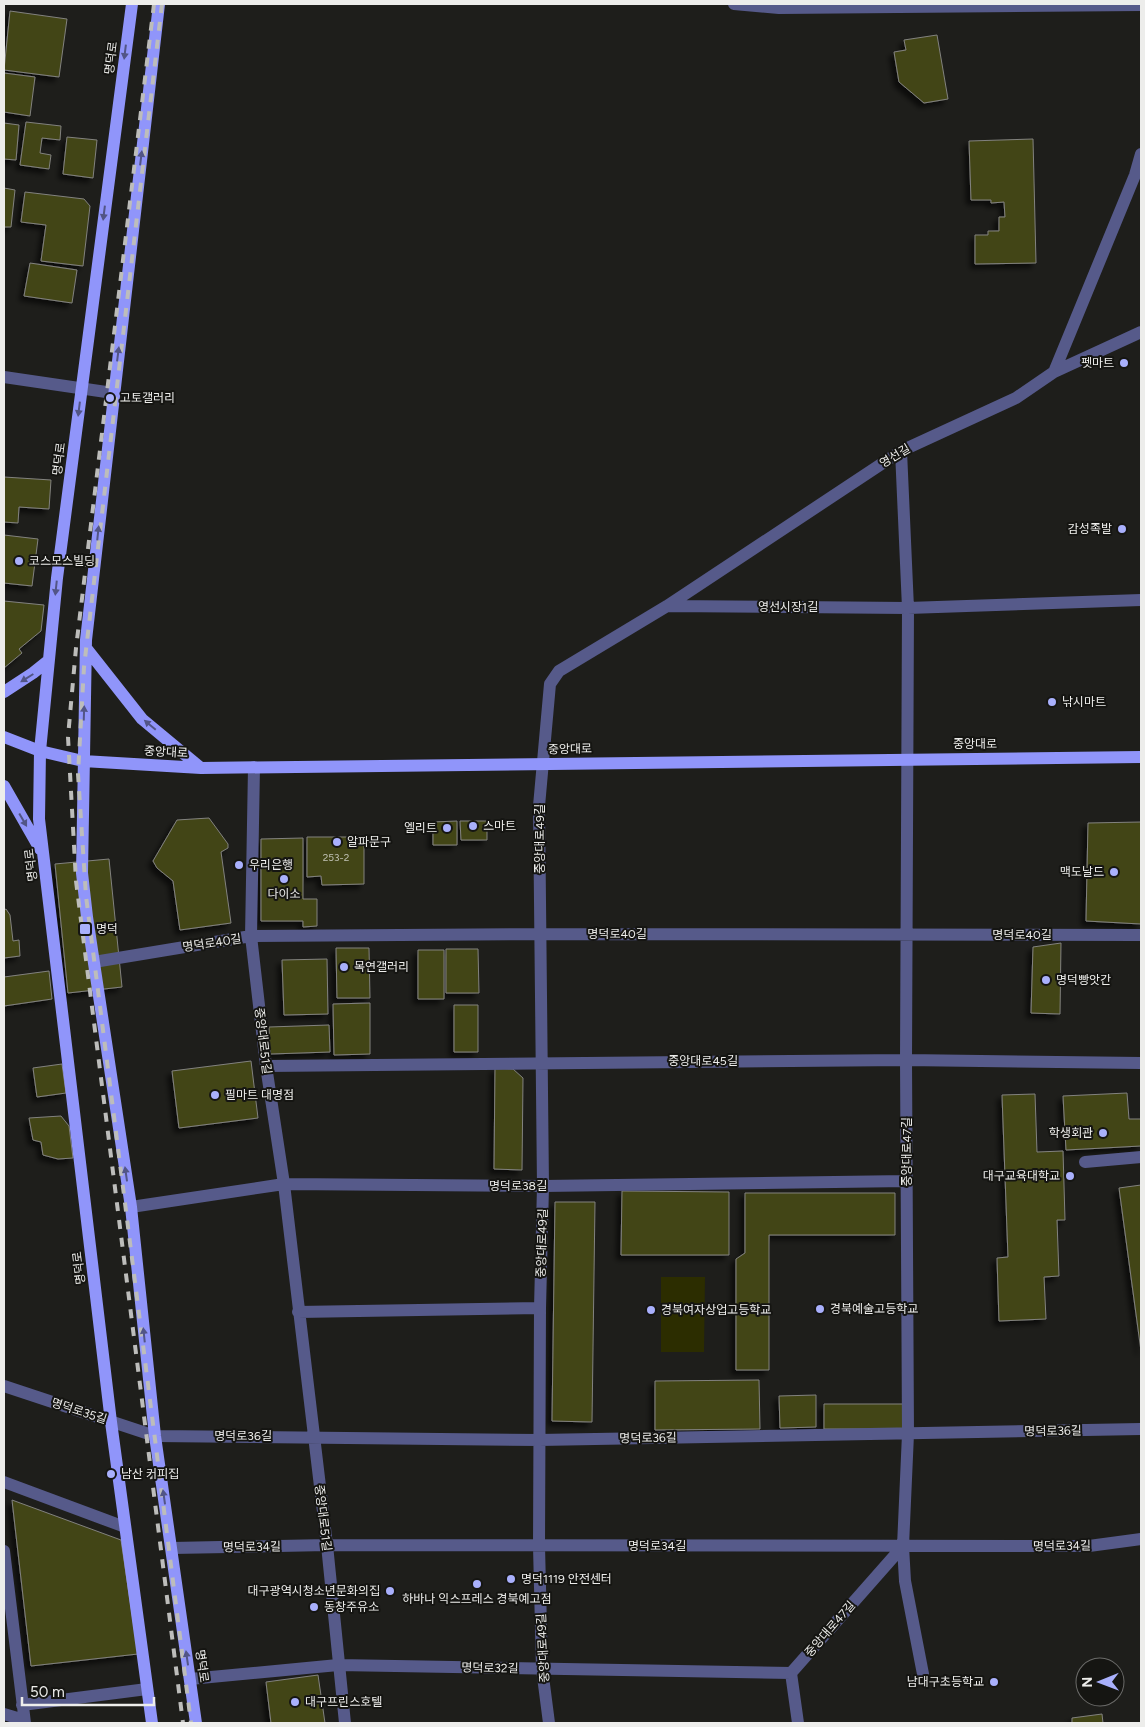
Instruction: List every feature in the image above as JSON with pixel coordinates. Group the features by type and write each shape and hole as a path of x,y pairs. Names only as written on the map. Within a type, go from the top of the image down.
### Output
{"main road":[{"name":"명덕로","path":"132,4 48,661 40,751 39,819 111,1422 152,1723"},
{"name":"명덕로","path":"159,4 113,393 86,648 82,762 82,872 131,1207 155,1436 196,1723"},
{"path":"86,648 142,719 201,768"},
{"path":"4,692 48,661"},
{"name":"중앙대로","path":"4,737 40,751 82,762 201,768 908,758 1141,757"},
{"path":"4,786 43,854"}],"street":[{"path":"734,4 779,8 1141,5"},
{"path":"1054,372 1135,175 1141,154"},
{"name":"영선길","path":"550,684 559,671 667,606 901,451 1016,398 1054,372 1141,332"},
{"path":"4,377 113,393"},
{"path":"901,451 908,608 908,758"},
{"name":"영선시장1길","path":"667,606 908,608 1141,600"},
{"name":"중앙대로49길","path":"549,1723 542,1670 539,1546 540,1308 543,1186 539,806 550,684"},
{"name":"중앙대로47길","path":"908,758 906,1060 908,1434 903,1546 904,1581 923,1674"},
{"name":"중앙대로51길","path":"254,767 250,936 266,1066 284,1184 312,1436 327,1545 345,1723"},
{"name":"명덕로40길","path":"94,962 250,936 541,934 1141,935"},
{"name":"중앙대로45길","path":"266,1066 906,1060 1141,1063"},
{"path":"1085,1162 1141,1157"},
{"name":"명덕로38길","path":"131,1207 284,1184 543,1186 907,1181"},
{"path":"298,1312 540,1308"},
{"name":"명덕로35길","path":"4,1386 155,1436"},
{"name":"명덕로36길","path":"155,1436 312,1436 539,1440 1141,1429"},
{"path":"4,1482 125,1527"},
{"name":"명덕로34길","path":"172,1548 327,1545 1089,1546 1141,1539"},
{"name":"중앙대로47길","path":"791,1673 903,1546"},
{"path":"4,1551 25,1722"},
{"name":"명덕로32길","path":"190,1679 338,1665 791,1673"},
{"path":"791,1673 798,1723"},
{"path":"22,1705 147,1689"},
{"path":"4,1714 25,1722"}],"shaded area":[{"path":"661,1277 705,1277 704,1352 661,1352"}],"building":[{"path":"10,11 67,19 59,77 4,70"},
{"path":"937,35 948,99 924,103 899,82 894,52 906,50 904,40"},
{"path":"4,73 35,77 30,116 4,112"},
{"path":"26,122 61,126 60,140 42,138 40,153 51,155 49,169 20,165"},
{"path":"4,123 19,125 16,160 4,159"},
{"path":"67,137 97,140 93,178 63,174"},
{"path":"1033,139 1036,263 975,264 975,235 988,235 988,231 999,231 999,217 1005,217 1004,202 991,203 991,200 971,200 969,141"},
{"path":"4,188 15,190 11,227 4,227"},
{"path":"25,192 84,199 90,206 83,266 41,261 46,225 21,222"},
{"path":"30,263 77,270 72,303 24,296"},
{"path":"4,477 51,480 49,509 19,507 18,523 4,522"},
{"name":"코스모스빌딩","path":"4,535 38,539 32,586 4,583"},
{"path":"4,601 44,605 41,631 19,649 22,653 4,668"},
{"path":"209,818 228,844 228,848 221,852 231,923 180,930 173,881 157,868 153,861 177,820"},
{"path":"457,821 457,845 433,845 433,822"},
{"path":"460,821 487,821 487,840 461,840"},
{"name":"맥도날드","path":"1141,822 1141,924 1086,921 1088,823"},
{"path":"307,837 364,837 364,884 322,885 321,876 307,877"},
{"path":"303,838 303,899 317,899 317,926 303,927 303,921 261,921 261,839"},
{"path":"109,859 122,987 68,993 55,864"},
{"path":"6,909 10,915 13,941 19,940 20,956 4,958 4,910"},
{"name":"명덕빵앗간","path":"1061,943 1060,1014 1031,1013 1033,947"},
{"path":"336,948 369,948 370,998 337,998"},
{"path":"446,949 478,949 479,993 446,993"},
{"path":"418,950 444,950 444,999 418,999"},
{"path":"327,959 328,1014 284,1015 282,960"},
{"path":"49,971 52,999 4,1006 4,977"},
{"path":"370,1003 370,1054 334,1055 333,1004"},
{"path":"454,1005 478,1005 478,1052 454,1052"},
{"path":"329,1025 330,1052 270,1054 269,1027"},
{"name":"필마트 대명점","path":"251,1061 258,1118 179,1128 172,1071"},
{"path":"62,1064 66,1093 37,1097 33,1068"},
{"path":"495,1068 513,1069 523,1078 522,1170 494,1169"},
{"name":"학생회관","path":"1127,1093 1129,1119 1141,1119 1141,1146 1066,1150 1063,1096"},
{"path":"1035,1094 1037,1152 1063,1151 1065,1220 1057,1220 1059,1276 1044,1277 1046,1319 999,1321 997,1258 1008,1257 1002,1095"},
{"path":"61,1116 69,1126 73,1158 58,1159 43,1155 41,1142 33,1140 29,1118"},
{"path":"1141,1185 1141,1351 1119,1188"},
{"path":"622,1191 729,1192 729,1255 621,1255"},
{"path":"745,1193 895,1193 895,1235 769,1235 769,1370 736,1370 736,1259 745,1253"},
{"path":"555,1202 595,1202 592,1422 552,1421"},
{"path":"759,1380 760,1429 655,1430 655,1381"},
{"path":"816,1395 816,1427 780,1428 779,1396"},
{"path":"824,1404 903,1404 903,1429 824,1429"},
{"path":"12,1500 121,1540 138,1654 31,1666"},
{"name":"대구프린스호텔","path":"318,1675 325,1723 271,1723 266,1682"},
{"path":"1102,1714 1103,1723 1072,1723 1072,1718"}],"railway":[{"path":"154,4 76,648 68,737 76,881 183,1723"},
{"path":"162,4 84,667 78,774 86,896 191,1723"}],"place":[{"name":"펫마트","path":"1124,363"},
{"name":"고토갤러리","path":"110,398"},
{"name":"감성족발","path":"1122,529"},
{"name":"코스모스빌딩","path":"19,561"},
{"name":"낚시마트","path":"1052,702"},
{"name":"스마트","path":"473,826"},
{"name":"엘리트","path":"447,828"},
{"name":"알파문구","path":"337,842"},
{"name":"우리은행","path":"239,865"},
{"name":"맥도날드","path":"1114,872"},
{"name":"다이소","path":"284,879"},
{"name":"명덕","path":"85,929"},
{"name":"목연갤러리","path":"344,967"},
{"name":"명덕빵앗간","path":"1046,980"},
{"name":"필마트 대명점","path":"215,1095"},
{"name":"학생회관","path":"1103,1133"},
{"name":"대구교육대학교","path":"1070,1176"},
{"name":"경북예술고등학교","path":"820,1309"},
{"name":"경북여자상업고등학교","path":"651,1310"},
{"name":"남산 커피집","path":"111,1474"},
{"name":"명덕1119 안전센터","path":"511,1579"},
{"name":"하바나 익스프레스 경북예고점","path":"477,1584"},
{"name":"대구광역시청소년문화의집","path":"390,1591"},
{"name":"동창주유소","path":"314,1607"},
{"name":"남대구초등학교","path":"994,1682"},
{"name":"대구프린스호텔","path":"295,1702"}]}
